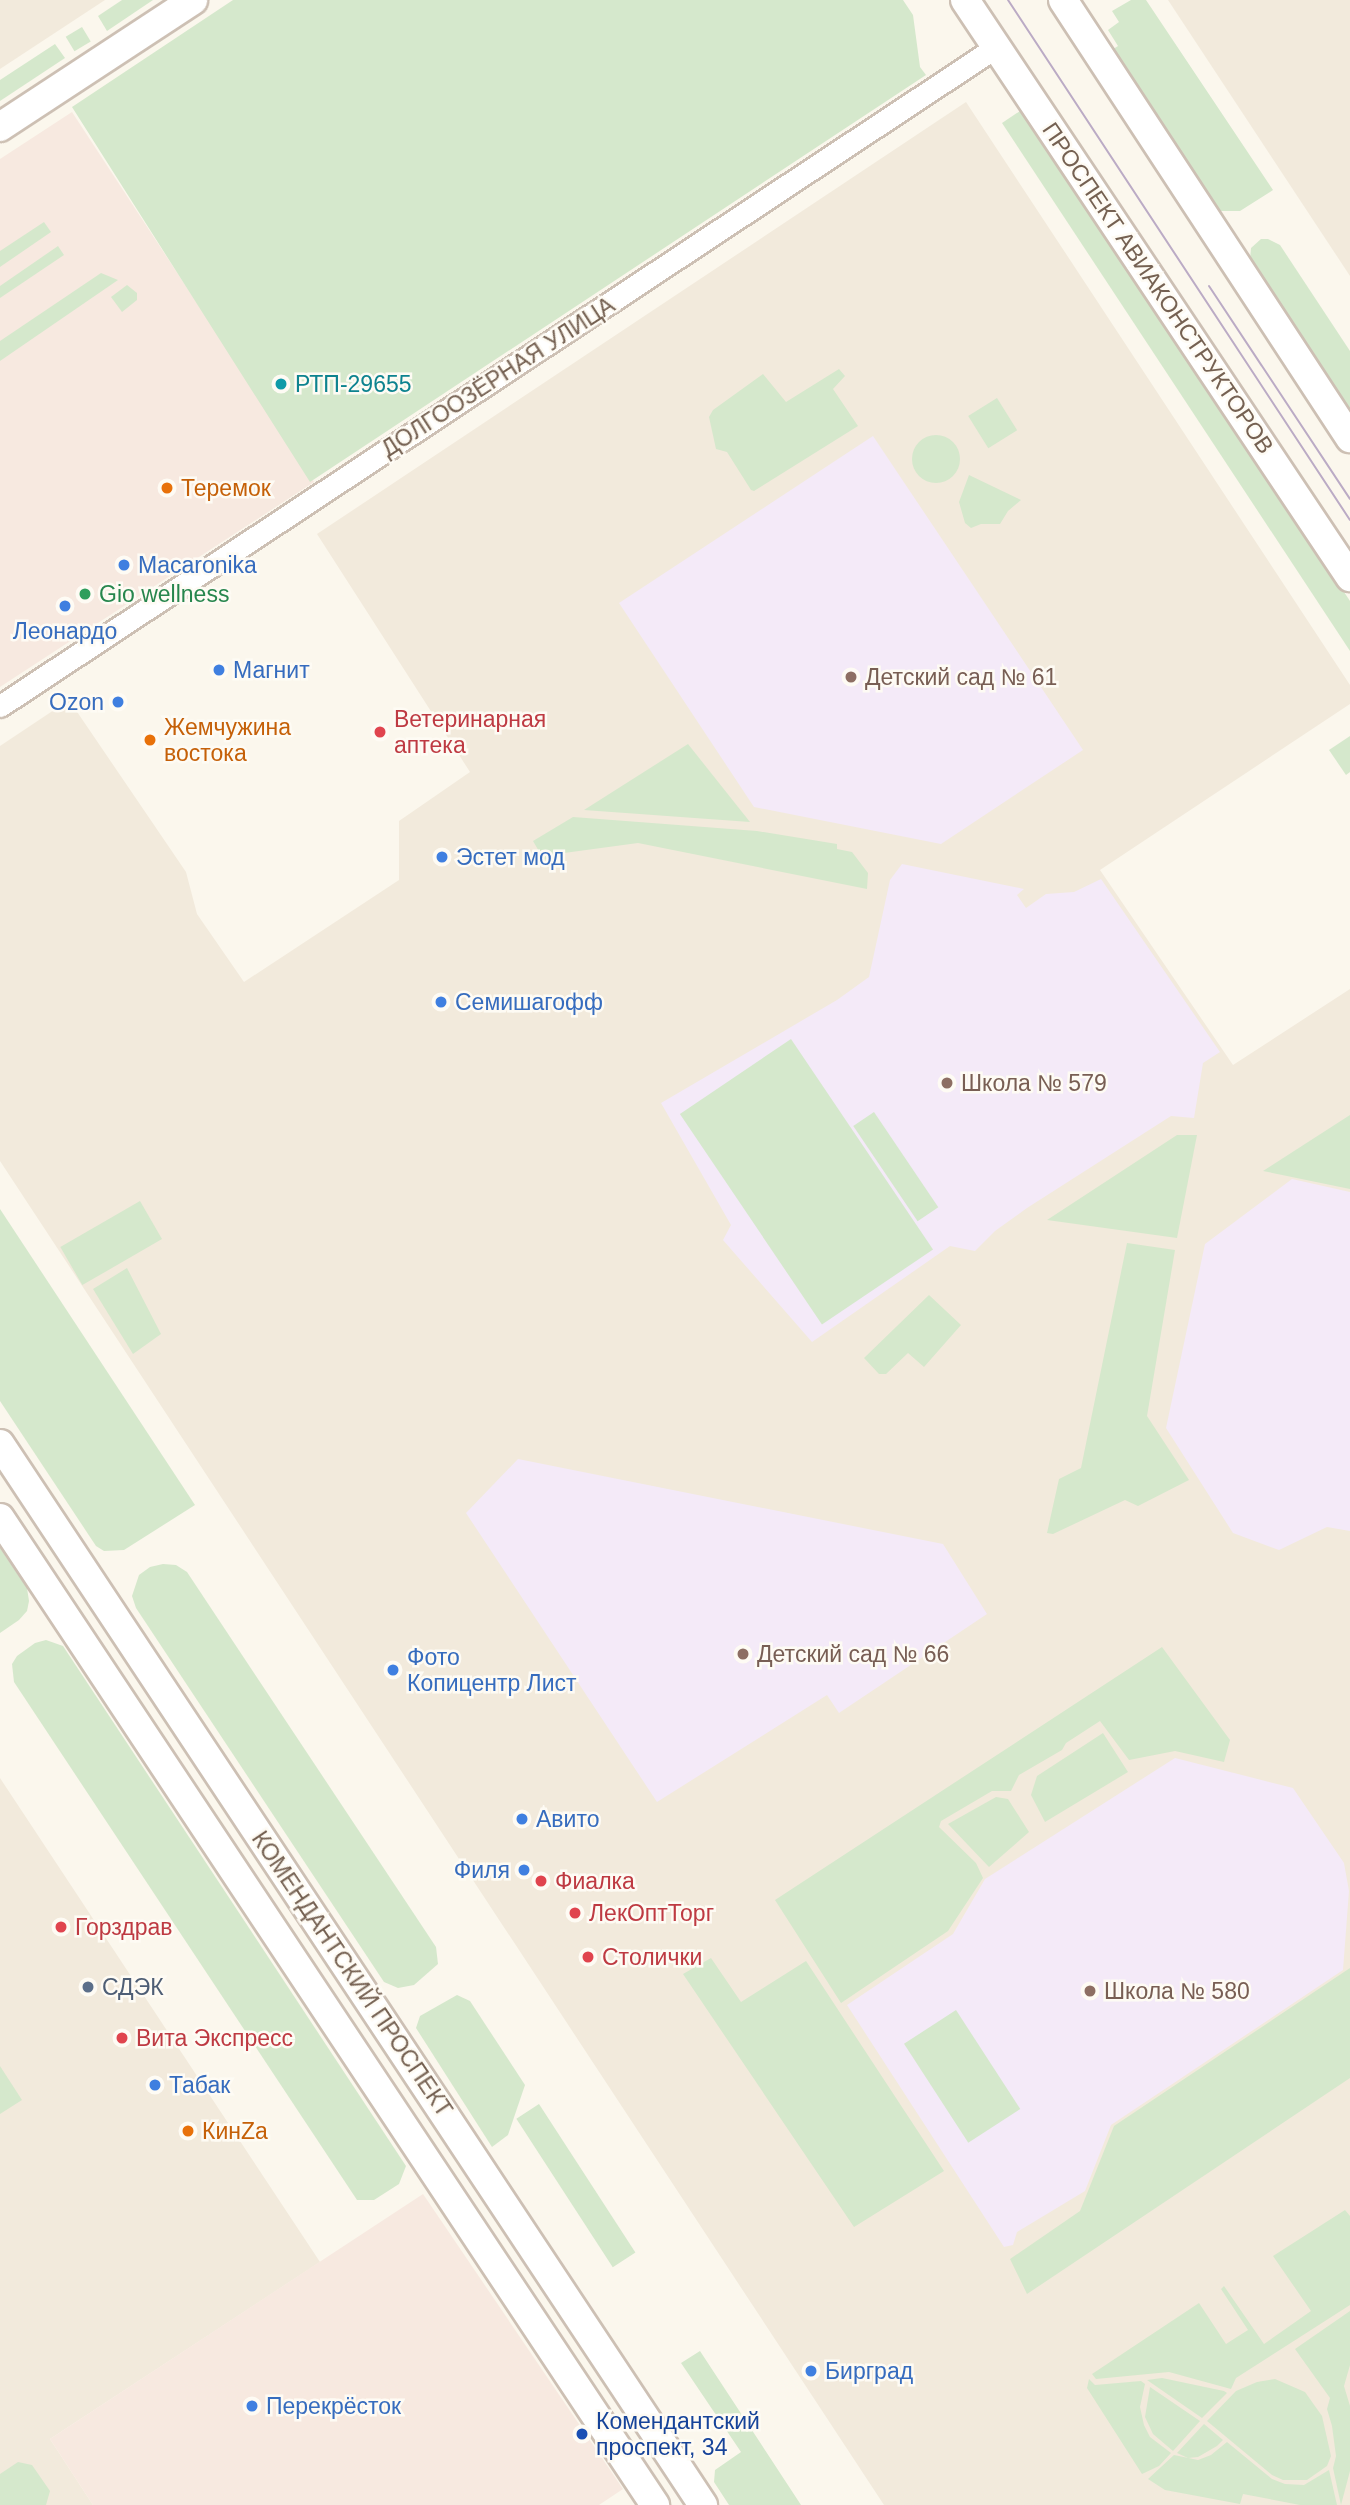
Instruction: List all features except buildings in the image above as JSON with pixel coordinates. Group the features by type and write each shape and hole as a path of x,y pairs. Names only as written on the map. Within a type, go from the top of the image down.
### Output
{"main road":[{"path":"0,127 193,0"},
{"name":"ПРОСПЕКТ АВИАКОНСТРУКТОРОВ","path":"965,0 1350,577"},
{"path":"1068,2 1350,438"},
{"name":"КОМЕНДАНТСКИЙ ПРОСПЕКТ","path":"0,1444 703,2505"},
{"name":"КОМЕНДАНТСКИЙ ПРОСПЕКТ","path":"0,1518 654,2505"}],"street":[{"name":"ДОЛГООЗЁРНАЯ УЛИЦА","path":"0,706 996,47"}],"shaded area":[{"path":"0,0 105,0 0,69"},
{"path":"1168,0 1350,0 1350,276"},
{"path":"966,102 1350,685 1350,704 1100,870 1233,1065 1350,989 1350,2505 884,2505 0,1161 0,746 69,700 186,872 197,914 244,982 399,880 399,821 470,772 317,534"},
{"path":"72,112 314,482 0,687 0,159"},
{"name":"Детский сад № 61","path":"873,436 1083,750 941,844 754,807 619,603"},
{"name":"Школа № 579","path":"902,864 1024,889 1017,895 1026,908 1046,894 1074,892 1101,879 1220,1052 1203,1063 1194,1118 1171,1116 1027,1208 995,1231 975,1251 950,1246 812,1342 723,1240 731,1225 661,1103 837,1000 869,977 890,880"},
{"path":"1292,1179 1350,1192 1350,1531 1327,1527 1279,1550 1233,1533 1166,1428 1205,1244"},
{"name":"Детский сад № 66","path":"518,1459 943,1544 987,1614 839,1713 827,1695 657,1802 466,1513"},
{"name":"Школа № 580","path":"1175,1758 1293,1788 1344,1863 1349,1891 1343,1970 1111,2125 1085,2191 1017,2232 1013,2245 1004,2247 847,2005 953,1934 985,1879"},
{"path":"0,1778 320,2262 50,2439 93,2505 0,2505"},
{"path":"423,2194 623,2489 599,2505 93,2505 50,2439"}],"green space":[{"path":"122,0 153,0 107,31 98,16"},
{"path":"233,0 903,0 913,15 920,67 926,75 310,482 72,107"},
{"path":"1131,0 1146,0 1273,190 1240,211 1220,211 1212,205 1110,51 1118,46 1108,30 1119,22 1112,11"},
{"path":"82,27 91,42 74,51 66,37"},
{"path":"55,44 65,58 0,101 0,80"},
{"path":"1023,109 1350,601 1350,651 1002,123"},
{"path":"44,222 51,232 0,267 0,251"},
{"path":"1261,239 1268,239 1280,245 1350,351 1350,413 1250,260 1251,248"},
{"path":"58,246 64,255 0,298 0,286"},
{"path":"101,273 118,280 0,361 0,341"},
{"path":"127,285 137,293 137,300 122,312 111,297"},
{"path":"839,369 845,376 833,389 858,426 754,491 751,490 727,452 716,449 709,417 713,410 763,374 786,402"},
{"path":"997,398 1017,430 988,448 968,416"},
{"path":"936,435 953,442 960,459 953,476 936,483 919,476 912,459 919,442"},
{"path":"969,475 1021,500 1008,511 1000,524 981,524 971,528 965,523 959,502"},
{"path":"1350,736 1350,772 1346,775 1329,750"},
{"path":"688,744 750,822 584,810"},
{"path":"573,817 757,831 837,844 837,849 852,852 868,873 867,889 638,843 564,853 544,860 533,841"},
{"path":"791,1039 933,1250 822,1325 680,1114"},
{"path":"874,1112 938,1207 918,1221 853,1126"},
{"path":"1350,1115 1350,1189 1263,1171"},
{"path":"1177,1135 1197,1135 1177,1238 1047,1220"},
{"path":"140,1201 162,1239 82,1285 60,1247"},
{"path":"0,1209 195,1505 124,1550 104,1551 96,1546 0,1401"},
{"path":"1127,1243 1175,1250 1147,1416 1189,1480 1138,1506 1125,1500 1053,1534 1047,1533 1059,1479 1081,1468"},
{"path":"127,1268 161,1334 133,1354 93,1289"},
{"path":"929,1295 961,1325 924,1367 908,1353 886,1374 879,1374 864,1358"},
{"path":"0,1548 27,1588 29,1601 27,1611 19,1620 0,1633"},
{"path":"176,1565 187,1572 436,1947 438,1964 414,1985 398,1988 384,1982 136,1608 132,1596 139,1575 150,1567"},
{"path":"46,1640 63,1646 406,2166 399,2184 374,2200 357,2200 14,1682 12,1664 17,1656 35,1643"},
{"path":"1162,1647 1230,1740 1224,1762 1175,1751 1129,1760 1100,1721 1066,1743 1062,1750 1019,1775 1011,1791 992,1791 941,1821 939,1827 976,1863 983,1878 948,1931 841,2003 775,1900"},
{"path":"1103,1733 1128,1772 1045,1822 1031,1795 1037,1776"},
{"path":"996,1797 1008,1799 1029,1832 989,1867 948,1824"},
{"path":"711,1958 741,2002 806,1961 944,2171 854,2227 683,1974"},
{"path":"1350,1968 1350,2078 1027,2294 1010,2259 1080,2211 1114,2126"},
{"path":"457,1995 470,2001 525,2085 508,2135 492,2147 416,2028 420,2016"},
{"path":"956,2010 1020,2109 968,2143 904,2044"},
{"path":"0,2066 22,2100 0,2114"},
{"path":"539,2104 635,2252 613,2267 516,2119"},
{"path":"1345,2210 1350,2216 1350,2305 1236,2378 1231,2389 1169,2372 1096,2379 1092,2374 1199,2303 1226,2344 1248,2330 1221,2289 1224,2286 1264,2344 1311,2311 1273,2256"},
{"path":"1350,2311 1350,2365 1344,2386 1350,2406 1350,2471 1341,2505 1333,2468 1336,2456 1327,2409 1330,2398 1295,2349"},
{"path":"700,2351 801,2505 729,2505 714,2482 715,2470 741,2452 681,2363"},
{"path":"1162,2378 1227,2393 1202,2418 1147,2380"},
{"path":"1089,2379 1095,2385 1141,2381 1145,2384 1140,2407 1144,2425 1150,2437 1171,2453 1159,2466 1142,2474 1087,2388"},
{"path":"1275,2379 1305,2392 1322,2416 1331,2456 1327,2466 1307,2480 1283,2480 1272,2475 1207,2421 1236,2391 1257,2382"},
{"path":"1150,2387 1200,2421 1173,2451 1153,2434 1145,2417"},
{"path":"1204,2424 1223,2440 1198,2457 1188,2458 1177,2453"},
{"path":"1227,2442 1272,2479 1285,2484 1304,2485 1329,2470 1337,2505 1300,2505 1243,2494 1240,2504 1165,2490 1148,2479 1174,2455 1198,2460 1211,2455"},
{"path":"18,2462 32,2465 50,2491 46,2505 0,2505 0,2474"}],"tram line":[{"path":"1008,0 1350,520"},
{"path":"1209,286 1350,499"}],"place":[{"name":"РТП-29655","path":"281,384"},
{"name":"Теремок","path":"167,488"},
{"name":"Macaronika","path":"124,565"},
{"name":"Gio wellness","path":"85,594"},
{"name":"Леонардо","path":"65,606"},
{"name":"Магнит","path":"219,670"},
{"name":"Детский сад № 61","path":"851,677"},
{"name":"Ozon","path":"118,702"},
{"name":"Ветеринарная аптека","path":"380,732"},
{"name":"Жемчужина востока","path":"150,740"},
{"name":"Эстет мод","path":"442,857"},
{"name":"Семишагофф","path":"441,1002"},
{"name":"Школа № 579","path":"947,1083"},
{"name":"Детский сад № 66","path":"743,1654"},
{"name":"Фото Копицентр Лист","path":"393,1670"},
{"name":"Авито","path":"522,1819"},
{"name":"Филя","path":"524,1870"},
{"name":"Фиалка","path":"541,1881"},
{"name":"ЛекОптТорг","path":"575,1913"},
{"name":"Горздрав","path":"61,1927"},
{"name":"Столички","path":"588,1957"},
{"name":"СДЭК","path":"88,1987"},
{"name":"Школа № 580","path":"1090,1991"},
{"name":"Вита Экспресс","path":"122,2038"},
{"name":"Табак","path":"155,2085"},
{"name":"КинZa","path":"188,2131"},
{"name":"Бирград","path":"811,2371"},
{"name":"Перекрёсток","path":"252,2406"},
{"name":"Комендантский проспект, 34","path":"582,2434"}]}
